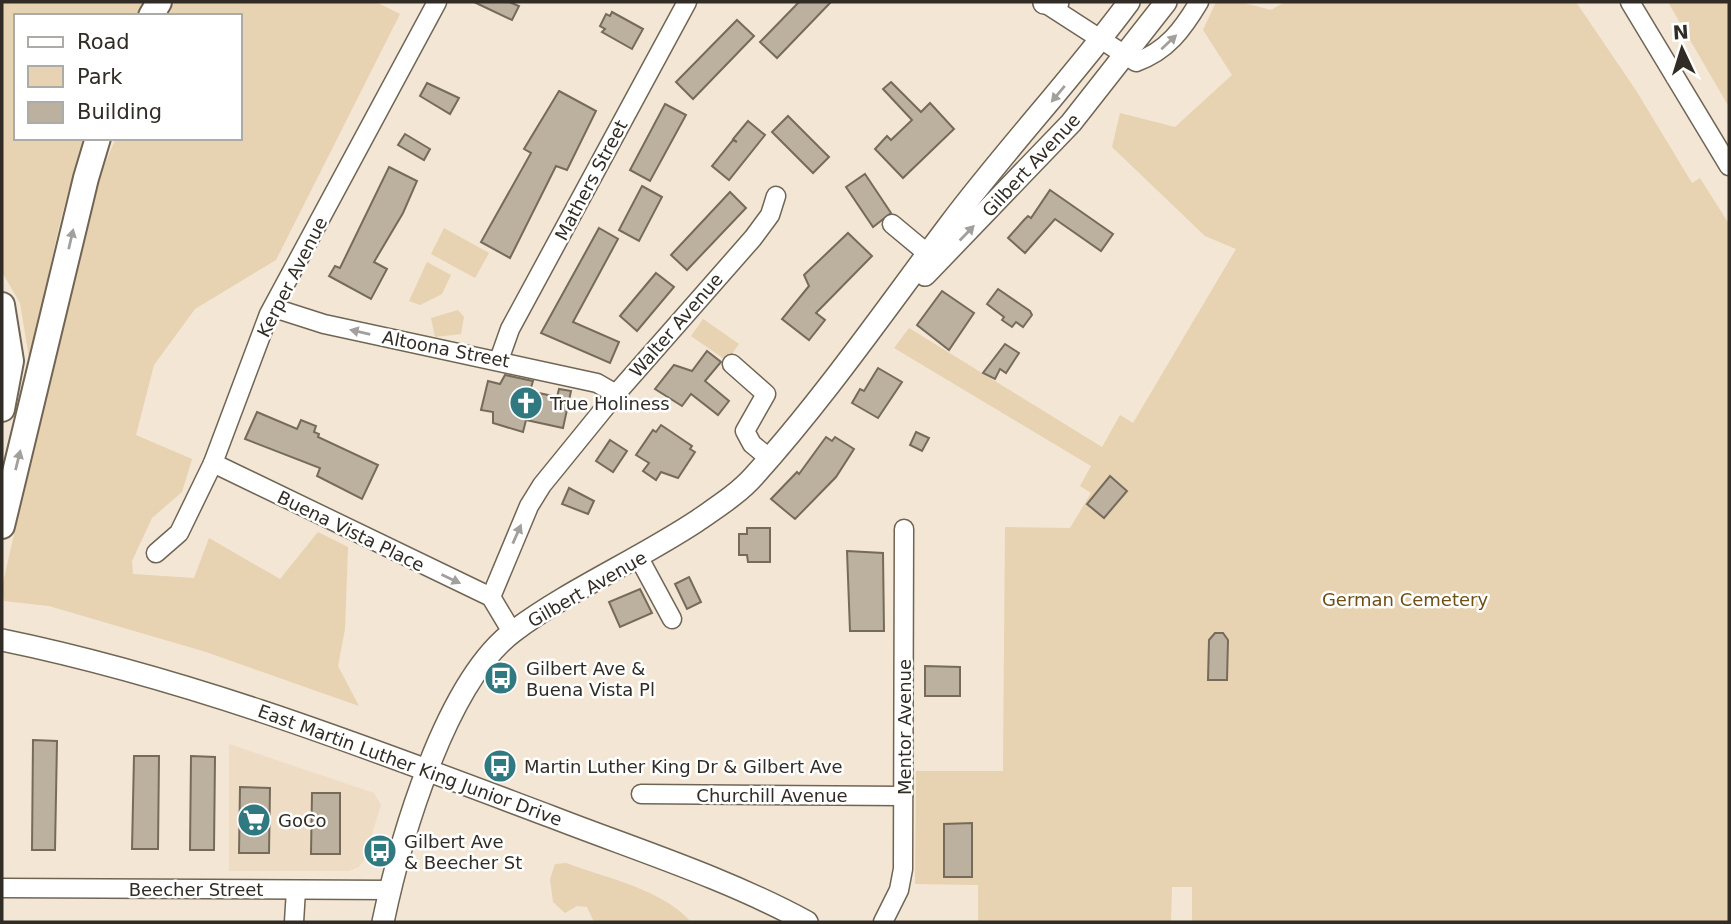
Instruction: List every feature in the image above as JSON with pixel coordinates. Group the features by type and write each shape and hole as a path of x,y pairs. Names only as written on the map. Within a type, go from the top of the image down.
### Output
{"highway":[{"path":"2,527 86,178 98,140"},
{"path":"2,305 11,361 2,409"}],"main road":[{"path":"1044,2 1058,2"},
{"name":"Gilbert Avenue","path":"383,922 390,890 429,770 455,707 472,678 512,632 639,558 733,496 769,458 883,316 928,254 1129,2"},
{"name":"Gilbert Avenue","path":"883,316 967,234 1071,123 1166,2"},
{"name":"East Martin Luther King Junior Drive","path":"2,640 153,677 429,770 720,882 807,922"}],"street":[{"name":"Kerper Avenue","path":"156,553 179,533 213,463 274,308 437,2"},
{"name":"Mathers Street","path":"499,359 517,317 687,2"},
{"path":"1044,2 1136,62 1155,55 1182,30 1199,2"},
{"path":"1632,2 1729,166"},
{"name":"Walter Avenue","path":"491,597 529,506 542,485 616,394 753,238 771,215 776,196"},
{"path":"892,224 928,254"},
{"name":"Altoona Street","path":"274,308 324,324 453,353 499,359 597,383 616,394"},
{"path":"732,364 766,394 745,431 752,444 769,458"},
{"name":"Buena Vista Place","path":"213,463 491,597"},
{"name":"Mentor Avenue","path":"883,922 899,890 903,869 904,528"},
{"path":"639,558 672,620"},
{"path":"491,597 512,632"},
{"name":"Churchill Avenue","path":"641,794 666,802 903,796"},
{"name":"Beecher Street","path":"2,888 390,890"},
{"path":"293,922 296,890"}],"shaded area":[{"path":"229,744 374,793 381,805 364,860 359,867 349,871 229,871"}],"green space":[{"path":"2,2 146,2 140,14 14,14 14,140 84,140 60,222 30,364 20,303 2,272"},
{"path":"376,2 400,14 276,260 195,309 154,365 136,435 192,459 182,492 152,518 132,561 133,574 194,578 209,538 280,579 318,532 348,547 345,629 338,666 359,706 206,652 49,606 4,601 2,587 93,191 115,140 242,140 242,14 169,14 174,3"},
{"name":"German Cemetery","path":"1216,2 1240,2 1271,10 1285,2 1576,2 1637,92 1692,183 1700,178 1729,224 1729,922 1192,922 1192,887 1172,887 1171,922 978,922 978,885 915,884 916,771 1003,771 1005,527 1070,528 1091,493 1080,486 1091,466 894,348 909,328 1102,447 1120,415 1133,423 1236,249 1205,236 1112,147 1120,113 1175,127 1232,75 1203,30"},
{"path":"1668,2 1729,2 1729,107"},
{"path":"444,228 489,253 475,278 431,254"},
{"path":"427,262 451,275 442,294 420,305 409,301"},
{"path":"458,310 464,317 461,334 435,337 431,318"},
{"path":"703,319 739,344 727,361 691,336"},
{"path":"566,863 649,893 665,901 691,922 594,922 587,907 577,906 565,913 553,902 550,879 555,864"}],"building":[{"path":"474,2 509,2 519,6 512,20"},
{"path":"799,2 831,2 777,58 760,42"},
{"path":"612,12 643,29 632,49 602,32 605,29 600,26 606,14 610,16"},
{"path":"737,20 754,36 693,99 676,82"},
{"path":"891,82 921,112 930,103 954,129 903,178 875,149 887,136 891,140 912,120 883,89"},
{"path":"427,83 459,98 450,114 420,96"},
{"path":"559,91 596,111 567,170 556,166 510,258 481,242 531,153 524,149"},
{"path":"665,104 686,115 650,181 630,170"},
{"path":"788,116 829,157 813,173 772,132"},
{"path":"748,121 765,135 729,180 712,166 733,140 737,142 733,139"},
{"path":"405,134 430,149 424,160 398,145"},
{"path":"389,167 417,181 403,213 374,262 387,269 371,299 329,276 335,266 340,268"},
{"path":"865,174 891,213 873,227 846,187"},
{"path":"642,186 662,197 639,241 619,230"},
{"path":"1050,190 1113,234 1101,251 1055,219 1025,253 1008,238 1028,216 1031,218"},
{"path":"730,192 746,208 687,270 671,255"},
{"path":"599,228 618,239 573,322 619,342 610,363 541,333"},
{"path":"848,233 872,256 816,313 825,320 809,340 782,319 809,286 804,275"},
{"path":"656,273 674,287 637,331 620,316"},
{"path":"998,289 1030,311 1032,315 1023,327 1016,322 1012,327 987,304"},
{"path":"942,291 974,313 949,350 917,325"},
{"path":"1005,344 1019,353 1006,373 1000,369 995,379 983,373"},
{"path":"707,351 721,362 705,381 729,401 718,415 691,394 682,406 655,389 674,365 692,371"},
{"path":"878,368 902,382 878,418 852,403 860,389 864,391"},
{"name":"True Holiness","path":"505,375 533,381 530,391 557,397 559,389 571,391 563,428 526,420 523,432 493,423 493,412 481,410 488,381 500,384"},
{"path":"257,412 297,429 301,420 316,426 314,432 319,434 318,437 378,465 362,499 317,476 320,468 245,439"},
{"path":"661,425 692,446 690,449 695,452 678,478 661,472 656,480 643,471 649,463 636,455 653,430 656,432"},
{"path":"916,432 929,438 922,451 910,445"},
{"path":"826,437 832,441 835,437 854,449 836,477 795,519 771,499 797,472 799,474"},
{"path":"610,440 627,451 613,472 596,461"},
{"path":"1110,476 1127,491 1104,518 1087,504"},
{"path":"569,488 594,501 588,514 562,504"},
{"path":"747,528 770,528 770,562 748,562 747,555 739,555 739,534 747,534"},
{"path":"847,551 883,553 884,631 850,631"},
{"path":"689,577 701,602 687,609 675,584"},
{"path":"640,589 652,613 620,627 609,602"},
{"path":"1215,633 1223,633 1228,640 1227,680 1208,680 1209,640"},
{"path":"925,666 960,667 960,696 925,696"},
{"path":"33,740 57,741 55,850 32,850"},
{"path":"134,756 159,756 158,849 132,849"},
{"path":"191,756 215,757 214,850 190,850"},
{"name":"GoCo","path":"240,787 270,788 269,853 239,853"},
{"path":"312,793 340,793 340,854 311,854"},
{"path":"972,823 972,877 944,877 944,824"}],"place":[{"name":"True Holiness","path":"526,403"},
{"name":"Gilbert Ave & Buena Vista Pl","path":"501,678"},
{"name":"Martin Luther King Dr & Gilbert Ave","path":"500,766"},
{"name":"GoCo","path":"254,820"},
{"name":"Gilbert Ave & Beecher St","path":"380,851"}]}
